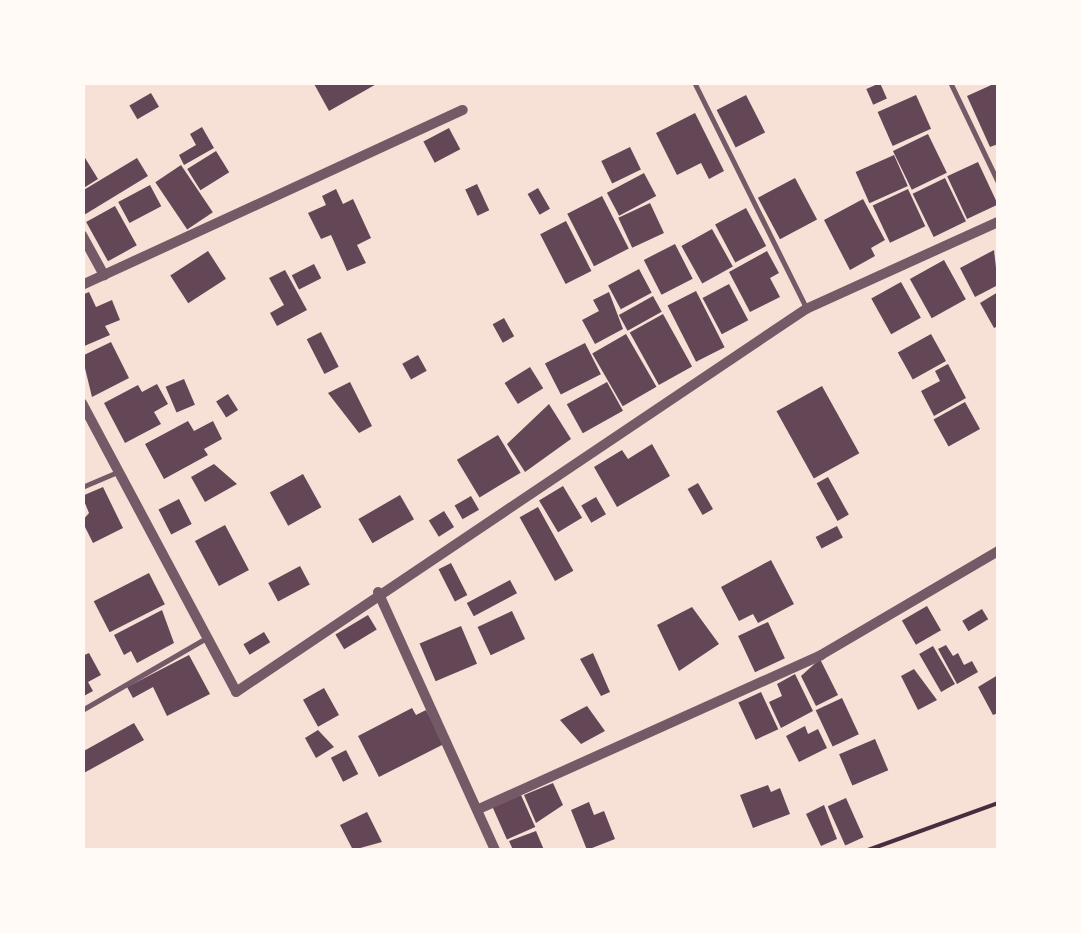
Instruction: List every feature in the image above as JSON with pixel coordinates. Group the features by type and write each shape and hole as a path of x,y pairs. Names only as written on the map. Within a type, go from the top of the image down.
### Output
{"street":[{"path":"82,285 463,110"},
{"path":"82,404 236,692 378,592 806,309 998,222"},
{"path":"82,234 104,275"},
{"path":"481,808 821,655 998,552"},
{"path":"378,592 481,808 495,850"}],"lane":[{"path":"694,82 806,309"},
{"path":"950,82 998,182"},
{"path":"82,487 120,471"},
{"path":"82,710 206,638"}],"path":[{"path":"868,850 998,803"}],"building":[{"path":"313,82 380,82 329,111"},
{"path":"998,82 998,144 990,147 967,96"},
{"path":"880,83 887,99 873,105 866,89"},
{"path":"151,93 159,107 137,119 129,106"},
{"path":"746,95 765,132 736,147 717,110"},
{"path":"916,95 931,129 893,146 878,112"},
{"path":"695,113 724,171 709,179 701,163 677,175 656,133"},
{"path":"202,127 214,148 184,165 179,155 196,145 190,134"},
{"path":"449,128 460,149 435,163 423,142"},
{"path":"928,134 947,173 912,190 893,151"},
{"path":"630,147 641,169 612,183 601,161"},
{"path":"216,151 229,172 200,190 187,169"},
{"path":"82,153 98,179 82,189"},
{"path":"894,155 908,186 869,203 856,172"},
{"path":"137,158 148,176 84,215 82,191"},
{"path":"978,162 998,205 967,219 947,176"},
{"path":"181,165 213,212 187,230 155,182"},
{"path":"644,173 656,196 619,216 607,193"},
{"path":"795,178 817,219 780,239 758,198"},
{"path":"945,178 966,221 934,237 913,194"},
{"path":"477,184 489,210 477,216 465,189"},
{"path":"150,185 161,206 129,223 118,202"},
{"path":"538,188 550,209 540,215 528,194"},
{"path":"336,189 343,204 353,199 371,238 357,245 366,263 347,271 331,235 321,239 308,213 326,205 322,196"},
{"path":"908,189 925,226 890,243 873,205"},
{"path":"602,196 629,249 594,266 567,214"},
{"path":"863,199 885,240 871,248 875,256 850,270 824,220"},
{"path":"650,203 664,233 632,248 618,218"},
{"path":"115,206 137,245 108,261 86,222"},
{"path":"746,208 766,246 735,262 715,224"},
{"path":"566,221 591,271 566,284 540,234"},
{"path":"712,229 733,267 702,284 681,246"},
{"path":"675,244 693,279 662,295 644,260"},
{"path":"994,250 998,285 975,297 960,268"},
{"path":"208,251 226,279 188,303 170,276"},
{"path":"767,251 779,273 770,278 780,297 750,312 729,272"},
{"path":"944,260 966,299 932,318 910,279"},
{"path":"314,264 321,278 299,290 292,275"},
{"path":"639,269 652,293 621,309 608,285"},
{"path":"285,270 307,310 277,326 270,313 284,305 269,278"},
{"path":"901,282 921,318 891,334 871,298"},
{"path":"729,284 748,320 722,334 703,298"},
{"path":"696,291 725,347 696,362 667,306"},
{"path":"89,292 96,307 112,300 120,320 105,326 110,335 82,347 82,295"},
{"path":"609,292 623,329 595,344 582,320 599,311 593,300"},
{"path":"998,292 998,326 994,328 980,303"},
{"path":"653,296 662,312 628,331 619,315"},
{"path":"663,314 692,366 659,385 630,332"},
{"path":"504,318 514,336 503,343 493,324"},
{"path":"321,332 339,367 324,374 307,339"},
{"path":"626,334 656,387 623,406 592,354"},
{"path":"931,334 946,361 913,380 898,352"},
{"path":"111,342 129,378 92,397 82,356"},
{"path":"585,343 601,374 561,395 545,363"},
{"path":"418,355 427,371 411,379 402,364"},
{"path":"948,364 966,398 934,416 921,391 940,381 935,371"},
{"path":"530,367 543,388 518,404 505,383"},
{"path":"184,379 195,405 177,413 166,387"},
{"path":"350,382 372,426 359,433 328,393"},
{"path":"607,382 623,411 583,433 567,404"},
{"path":"157,384 168,404 154,412 161,424 125,443 104,403 138,385 142,392"},
{"path":"822,386 859,453 814,479 777,411"},
{"path":"228,394 238,410 226,418 216,401"},
{"path":"965,402 980,429 949,447 934,419"},
{"path":"549,404 571,439 525,472 507,444"},
{"path":"188,421 194,431 213,421 222,439 204,449 208,455 164,479 145,444"},
{"path":"498,435 521,473 480,497 457,460"},
{"path":"652,444 670,476 617,507 594,467 622,450 628,459"},
{"path":"214,464 237,484 205,502 191,477"},
{"path":"303,474 321,507 288,526 270,492"},
{"path":"828,477 849,515 837,521 817,483"},
{"path":"698,483 713,509 703,515 688,489"},
{"path":"563,486 582,518 558,532 539,500"},
{"path":"103,487 123,528 93,543 82,521 89,513 82,496"},
{"path":"400,495 414,519 372,543 358,519"},
{"path":"471,496 479,510 463,519 455,506"},
{"path":"596,497 606,514 591,523 581,506"},
{"path":"179,499 192,524 171,534 159,509"},
{"path":"538,507 573,571 555,581 520,517"},
{"path":"444,511 454,527 439,537 429,521"},
{"path":"225,525 249,570 219,586 195,541"},
{"path":"837,526 843,538 822,548 816,537"},
{"path":"771,560 794,604 758,623 753,614 739,621 721,587"},
{"path":"451,563 467,595 455,601 439,569"},
{"path":"300,566 310,585 278,601 268,583"},
{"path":"149,573 165,604 110,632 94,601"},
{"path":"510,580 517,593 474,616 467,603"},
{"path":"927,606 941,630 916,645 902,620"},
{"path":"692,607 719,644 679,671 657,625"},
{"path":"982,609 988,619 968,631 962,621"},
{"path":"162,610 174,643 137,663 131,651 124,655 114,635"},
{"path":"512,611 525,639 491,655 478,627"},
{"path":"368,615 377,630 344,649 335,635"},
{"path":"768,622 785,658 755,672 738,636"},
{"path":"461,626 477,664 436,681 420,644"},
{"path":"264,632 270,642 250,655 243,644"},
{"path":"946,645 953,656 958,653 964,665 972,661 978,672 957,684 938,649"},
{"path":"933,646 955,684 941,692 919,654"},
{"path":"89,653 101,675 88,682 93,691 82,697 82,656"},
{"path":"593,653 610,692 601,696 580,659"},
{"path":"189,655 210,694 167,716 153,687 133,698 127,687"},
{"path":"820,659 838,695 816,706 801,676"},
{"path":"914,669 937,700 918,710 901,676"},
{"path":"795,674 813,711 781,728 769,702 782,696 777,684"},
{"path":"998,675 998,713 993,715 978,687"},
{"path":"324,688 339,715 318,727 303,700"},
{"path":"761,692 778,729 756,740 738,703"},
{"path":"842,698 859,734 833,747 816,710"},
{"path":"587,706 605,731 581,744 560,720"},
{"path":"412,708 416,715 426,710 444,744 379,777 358,736"},
{"path":"134,723 144,740 82,774 82,752"},
{"path":"805,726 808,734 818,729 827,748 799,762 786,736"},
{"path":"318,730 334,747 316,758 305,738"},
{"path":"875,739 888,770 852,786 839,754"},
{"path":"346,750 358,774 343,782 331,758"},
{"path":"553,783 563,805 536,823 524,795"},
{"path":"768,785 771,792 780,788 790,814 753,828 740,795"},
{"path":"521,795 535,827 507,840 493,808"},
{"path":"846,798 863,837 845,845 828,806"},
{"path":"589,802 594,815 604,811 615,839 587,850 571,810"},
{"path":"824,805 837,839 821,846 806,814"},
{"path":"367,812 382,842 353,850 340,825"},
{"path":"536,831 544,850 513,850 509,841"}]}
